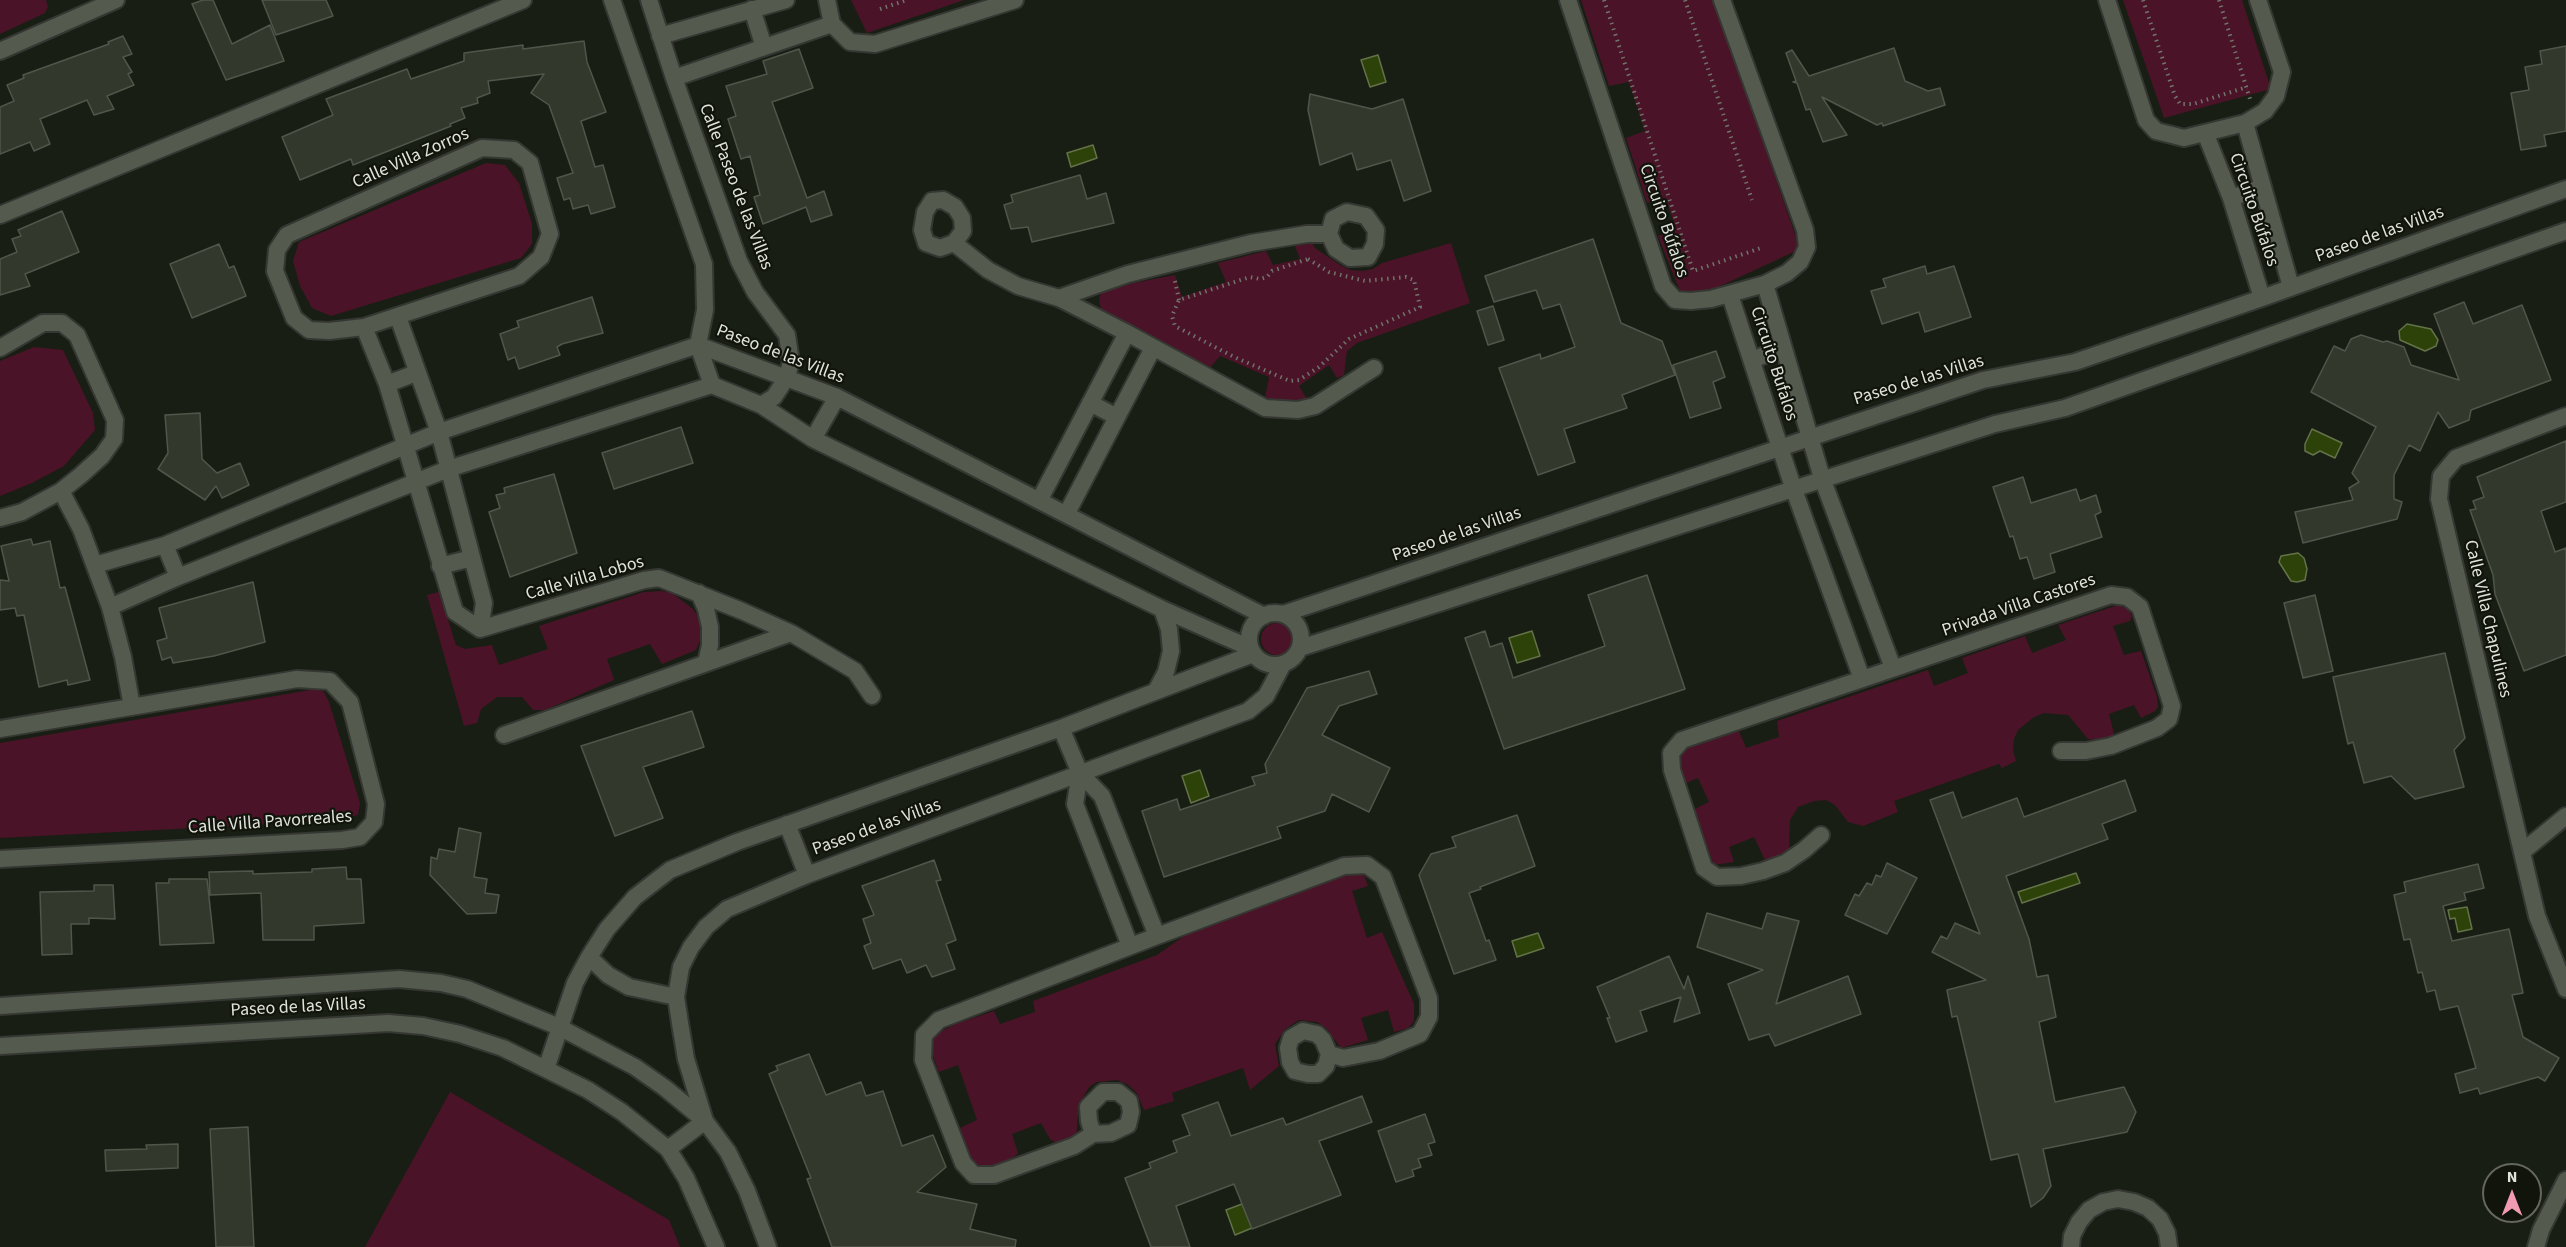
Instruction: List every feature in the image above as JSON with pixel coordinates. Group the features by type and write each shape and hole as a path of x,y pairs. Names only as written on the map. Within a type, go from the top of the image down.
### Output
{"street":[{"path":"0,51 116,0"},
{"path":"0,215 523,0"},
{"path":"612,0 704,264 705,310 698,345 711,385"},
{"name":"Calle Paseo de las Villas","path":"649,0 739,261 755,292 787,335 791,362 787,377"},
{"path":"660,36 786,0"},
{"path":"827,0 832,24 850,42 874,44 1015,0"},
{"name":"Circuito Búfalos","path":"1568,0 1663,286 1675,300 1711,299 1766,284 1787,273 1800,262 1807,247 1805,230 1722,0"},
{"name":"Circuito Búfalos","path":"2107,0 2146,120 2156,131 2184,138 2206,135 2246,123 2265,111 2276,96 2282,72 2258,0"},
{"path":"752,9 764,46"},
{"path":"674,78 832,24"},
{"name":"Circuito Búfalos","path":"2246,123 2291,287"},
{"name":"Circuito Búfalos","path":"2206,135 2231,198 2262,298"},
{"name":"Calle Villa Zorros","path":"482,148 514,150 530,163 550,234 541,257 519,276 364,327 329,331 309,330 294,318 275,272 277,250 287,235 482,148"},
{"path":"2231,198 2263,188"},
{"name":"Paseo de las Villas","path":"1283,614 1983,380 2075,362 2566,189"},
{"path":"1300,648 1793,487 1995,424 2065,408 2566,231"},
{"path":"1059,298 1128,274 1251,243 1307,234 1329,234"},
{"path":"954,243 988,270 1018,286 1059,298 1265,408 1298,410 1315,406 1374,368"},
{"name":"Circuito Bufalos","path":"1766,284 1808,437"},
{"name":"Circuito Bufalos","path":"1730,295 1780,446"},
{"path":"364,327 387,384 454,612 480,629 484,603 439,432 416,373 398,317"},
{"path":"0,348 43,322 62,323 76,335 116,420 114,439 102,456 62,491 22,512 0,518"},
{"path":"1040,499 1127,333"},
{"path":"95,565 165,545 439,432 698,345"},
{"name":"Paseo de las Villas","path":"698,345 837,397 1040,499 1264,616"},
{"path":"1067,513 1153,348"},
{"path":"1752,360 1783,348"},
{"path":"387,384 416,373"},
{"path":"761,405 774,397 787,377"},
{"path":"110,607 177,577 448,469 711,385 761,405 813,439 1252,651 1266,664 1283,664 1296,655 1302,638 1299,628 1293,620 1283,614 1273,613 1264,616 1257,620 1250,633 1252,651"},
{"path":"813,439 837,397"},
{"path":"1090,403 1117,417"},
{"name":"Calle Villa Chapulines","path":"2566,416 2456,458 2441,476 2439,499 2537,916 2566,989"},
{"path":"1808,437 1893,668"},
{"path":"1780,446 1862,679"},
{"path":"62,491 95,565 110,607 123,657 132,707"},
{"path":"165,545 177,577"},
{"path":"440,566 472,558"},
{"name":"Calle Villa Lobos","path":"480,629 644,580 658,578 699,593 791,633 855,671 872,696"},
{"path":"699,593 710,627 706,663"},
{"name":"Privada Villa Castores","path":"1821,835 1804,850 1774,867 1741,876 1718,877 1704,868 1672,770 1671,753 1682,740 2111,595 2127,597 2140,607 2172,706 2169,719 2142,735 2111,746 2086,751 2061,751"},
{"path":"1156,691 1166,672 1171,651 1169,629 1162,609"},
{"path":"504,735 791,633"},
{"name":"Paseo de las Villas","path":"0,1046 388,1023 423,1026 460,1034 502,1048 546,1069 575,982 589,957 607,929 635,897 670,870 704,854 1061,728 1252,651"},
{"name":"Paseo de las Villas","path":"705,1121 686,1059 676,997 681,967 691,947 706,927 727,909 807,875 1248,711 1266,696 1283,664"},
{"name":"Calle Villa Pavorreales","path":"0,729 297,679 330,681 350,702 376,804 374,822 360,837 342,840 0,859"},
{"path":"1061,728 1080,773 1102,796 1157,936"},
{"path":"1080,773 1075,804 1130,946"},
{"path":"2522,852 2566,816"},
{"path":"787,824 807,875"},
{"path":"1100,867 1126,856"},
{"path":"1093,1134 1074,1146 994,1175 975,1175 963,1163 922,1060 924,1035 939,1020 1130,946 1344,866 1367,865 1383,877 1429,998 1429,1017 1420,1034 1379,1051 1344,1058 1329,1054"},
{"path":"589,957 608,975 629,987 676,997"},
{"name":"Paseo de las Villas","path":"0,1006 399,979 441,983 467,989 559,1027"},
{"path":"559,1027 635,1067 705,1121 728,1152 747,1191 768,1247"},
{"path":"546,1069 588,1090 622,1112 668,1149 686,1178 716,1247"},
{"path":"668,1149 705,1121"},
{"path":"2536,1247 2541,1230 2566,1180"},
{"path":"2071,1247 2072,1236 2079,1222 2089,1210 2103,1202 2118,1199 2148,1208 2160,1219 2167,1233 2169,1247"}],"path":[{"path":"880,9 907,0"},
{"path":"1604,0 1693,271 1761,248"},
{"path":"1685,0 1752,200"},
{"path":"2143,0 2175,96 2180,104 2193,104 2247,87 2219,0"},
{"path":"1175,281 1179,300 1172,316 1175,326 1244,361 1290,381 1299,380 1319,367 1349,339 1420,307 1414,280 1406,277 1365,281 1329,272 1308,259 1272,272 1267,277 1260,279 1250,277 1179,300"}],"shaded area":[{"path":"0,0 46,0 48,7 45,13 0,34"},
{"path":"851,0 964,0 867,33"},
{"path":"1581,0 1714,0 1800,249 1714,289 1690,295 1680,291 1658,236 1676,230 1666,198 1647,203 1626,138 1645,131 1629,82 1609,86"},
{"path":"2123,0 2242,0 2271,89 2164,118"},
{"path":"1378,55 1386,82 1370,87 1361,60"},
{"path":"1093,145 1097,158 1071,167 1067,153"},
{"path":"486,163 505,165 519,183 532,224 532,244 521,258 331,316 312,308 300,286 293,261 299,242"},
{"path":"1310,240 1315,248 1340,265 1350,270 1363,271 1373,269 1382,263 1451,243 1470,303 1357,343 1347,351 1344,375 1337,378 1329,365 1299,386 1308,401 1295,404 1265,398 1269,377 1220,356 1208,370 1103,313 1100,305 1099,298 1103,289 1175,275 1182,297 1226,282 1218,263 1266,251 1273,265 1300,259 1295,246"},
{"path":"2407,324 2431,329 2438,340 2436,346 2425,351 2400,340 2399,331"},
{"path":"34,347 63,350 93,413 95,430 64,466 32,483 0,496 0,361"},
{"path":"2312,429 2342,443 2335,458 2320,451 2313,455 2305,451 2305,444"},
{"path":"2298,553 2304,558 2307,569 2305,580 2297,582 2291,581 2279,562 2281,556"},
{"path":"439,592 456,645 465,649 492,645 499,665 548,649 539,626 644,592 672,593 693,609 700,620 702,636 696,650 662,664 650,644 607,659 614,680 545,710 533,710 522,697 497,697 481,709 477,723 464,726 427,595"},
{"path":"2118,605 2128,609 2132,616 2130,621 2113,626 2124,655 2141,651 2157,697 2158,707 2155,711 2141,718 2134,705 2109,714 2114,734 2108,739 2100,740 2088,739 2068,715 2044,713 2034,717 2018,730 2014,739 2013,751 2016,761 2002,768 1999,764 1894,801 1898,812 1863,826 1848,822 1835,805 1826,800 1814,801 1798,807 1790,820 1789,853 1766,862 1754,837 1729,847 1734,862 1714,865 1693,810 1709,802 1698,778 1684,784 1677,758 1690,745 1739,731 1746,748 1779,737 1777,721 1928,670 1934,686 1968,673 1962,658 2025,636 2032,653 2066,640 2058,625"},
{"path":"1277,623 1288,628 1293,639 1288,650 1277,655 1266,650 1261,639 1266,628"},
{"path":"1532,631 1540,656 1517,663 1509,638"},
{"path":"316,689 324,692 329,702 360,803 358,815 330,821 0,838 0,743"},
{"path":"1200,770 1209,796 1191,803 1182,776"},
{"path":"1344,872 1359,872 1364,875 1368,886 1352,891 1367,938 1382,932 1414,1004 1414,1021 1408,1028 1394,1032 1388,1010 1361,1018 1368,1040 1341,1048 1326,1028 1317,1022 1299,1020 1285,1029 1275,1044 1279,1066 1250,1090 1243,1068 1172,1093 1174,1101 1144,1110 1136,1092 1127,1084 1117,1080 1097,1082 1090,1086 1079,1104 1076,1139 1061,1146 1050,1139 1041,1123 1012,1134 1018,1153 1013,1158 984,1169 974,1166 960,1128 977,1120 958,1065 939,1072 931,1051 931,1036 958,1023 994,1011 1000,1024 1035,1012 1033,1001 1157,955 1200,925"},
{"path":"2076,873 2080,883 2022,903 2018,892"},
{"path":"2467,907 2472,929 2458,932 2455,918 2450,919 2448,910"},
{"path":"1538,933 1544,948 1517,957 1512,941"},
{"path":"450,1092 669,1220 680,1247 365,1247"},
{"path":"1242,1204 1252,1228 1235,1235 1226,1210"}],"building":[{"path":"203,0 213,0 232,44 270,25 284,61 226,80 192,4"},
{"path":"262,0 326,0 333,16 276,35"},
{"path":"123,36 132,54 123,57 132,72 128,74 134,85 107,96 114,109 94,115 87,100 40,119 50,144 34,151 30,142 0,154 0,107 14,101 7,85 24,78 23,75 109,44 108,42"},
{"path":"584,41 587,62 606,112 581,121 595,167 603,165 615,207 591,214 588,205 573,209 570,198 564,200 557,178 573,173 549,105 531,93 544,74 488,81 490,93 477,98 478,103 461,108 465,118 450,124 451,126 353,165 351,159 300,180 282,137 333,115 326,99 407,69 411,79 464,61 464,53 523,45 523,49"},
{"path":"2566,46 2566,131 2544,135 2546,146 2521,150 2511,93 2529,90 2525,67 2542,64 2540,51"},
{"path":"1894,48 1905,81 1928,91 1940,88 1945,105 1883,126 1882,123 1877,125 1822,97 1847,135 1823,142 1810,109 1806,110 1797,83 1793,82 1796,81 1786,53 1792,50 1809,76"},
{"path":"799,49 813,88 772,102 807,198 824,191 832,215 811,222 806,207 763,224 754,197 760,195 750,156 741,159 728,119 736,116 726,86 767,74 763,61"},
{"path":"1310,94 1372,109 1403,99 1431,191 1404,201 1391,160 1357,170 1352,153 1320,165 1308,110"},
{"path":"1080,175 1087,199 1106,193 1114,223 1032,242 1028,227 1011,229 1004,205 1013,202 1011,195"},
{"path":"62,211 79,252 25,274 30,286 0,295 0,259 17,252 12,239 21,236 18,230"},
{"path":"1593,239 1621,323 1662,341 1675,375 1622,395 1627,408 1564,429 1575,462 1538,475 1499,368 1540,354 1541,359 1575,347 1560,304 1543,309 1536,290 1494,302 1485,276"},
{"path":"219,244 229,268 234,266 246,296 192,318 170,264"},
{"path":"1925,266 1927,274 1954,266 1971,317 1925,332 1919,312 1882,324 1871,291 1886,287 1883,279"},
{"path":"592,297 603,333 562,344 557,347 560,355 519,369 515,357 508,360 500,334 519,327 517,321"},
{"path":"2464,302 2473,324 2522,305 2551,380 2471,410 2469,420 2449,428 2438,412 2420,451 2409,445 2394,475 2394,499 2402,502 2397,519 2303,543 2295,512 2353,500 2349,488 2359,482 2352,473 2376,427 2311,392 2334,346 2345,351 2351,339 2361,335 2383,342 2387,341 2404,347 2411,365 2459,380 2434,314"},
{"path":"1493,306 1504,340 1488,345 1477,311"},
{"path":"1716,351 1725,377 1713,382 1721,408 1690,418 1673,365"},
{"path":"200,413 202,459 217,473 240,463 249,485 222,498 216,486 205,500 158,469 168,453 165,415"},
{"path":"681,427 693,463 614,489 602,453"},
{"path":"2566,441 2566,502 2541,511 2555,552 2566,548 2566,655 2524,671 2495,594 2493,575 2470,510 2476,509 2473,501 2484,497 2477,477"},
{"path":"554,474 577,553 510,577 489,512 500,508 496,495 505,493 504,488"},
{"path":"2023,477 2031,503 2076,489 2080,501 2096,495 2101,512 2095,515 2102,537 2050,554 2055,572 2034,579 2027,557 2020,559 2013,536 2010,537 1993,487"},
{"path":"31,539 33,545 50,541 60,588 65,587 90,680 68,685 67,680 39,687 24,615 17,616 15,608 0,610 0,580 9,581 1,546"},
{"path":"1647,575 1685,689 1504,749 1465,638 1485,631 1490,647 1502,643 1513,678 1605,646 1588,595"},
{"path":"253,582 265,642 214,656 173,663 171,657 162,660 157,641 167,638 159,608"},
{"path":"2315,595 2333,671 2303,678 2284,603"},
{"path":"2445,653 2465,738 2454,750 2464,787 2415,799 2391,776 2364,783 2353,742 2348,744 2333,677"},
{"path":"1369,671 1377,694 1339,706 1322,735 1390,768 1369,812 1332,794 1325,811 1277,827 1281,838 1164,877 1142,811 1177,799 1180,810 1255,785 1252,777 1267,773 1265,764 1307,688"},
{"path":"692,711 704,747 643,767 663,818 615,836 581,746"},
{"path":"2125,780 2136,811 2102,824 2108,839 2006,876 2029,939 2037,977 2048,975 2056,1017 2039,1022 2055,1102 2124,1087 2136,1112 2127,1132 2043,1149 2051,1186 2043,1198 2031,1207 2018,1154 1991,1160 1957,1016 1952,1017 1947,990 1986,980 1932,952 1941,936 1947,939 1955,923 1980,934 1930,800 1953,792 1962,818 2017,798 2024,817"},
{"path":"1517,815 1535,866 1469,893 1486,941 1489,940 1496,960 1454,974 1419,875 1431,854 1456,847 1452,837"},
{"path":"459,828 481,833 474,877 487,879 485,893 499,895 496,913 467,914 430,875 431,857 437,859 439,849 455,852"},
{"path":"934,860 941,880 936,881 956,940 946,944 955,969 932,977 926,965 907,973 901,959 873,969 864,946 871,943 863,919 874,915 862,886"},
{"path":"1887,863 1917,878 1887,934 1845,915 1855,894 1859,896 1867,883 1872,885 1876,875 1881,877"},
{"path":"2478,864 2484,888 2464,893 2466,900 2443,906 2452,941 2509,929 2523,993 2512,995 2523,1037 2559,1058 2545,1081 2538,1077 2480,1094 2478,1088 2460,1093 2455,1074 2476,1068 2458,1006 2440,1010 2435,990 2427,992 2422,972 2418,973 2410,939 2404,940 2394,895 2406,892 2404,882"},
{"path":"346,867 347,879 361,879 364,923 314,926 314,940 263,940 261,893 210,895 209,872 253,871 253,874 312,872 312,869"},
{"path":"169,879 207,879 214,943 160,945 156,883 169,883"},
{"path":"94,885 113,885 115,919 89,918 89,924 71,924 72,954 42,955 40,892 94,891"},
{"path":"1707,913 1762,929 1767,913 1799,921 1776,1004 1848,976 1861,1014 1775,1046 1769,1034 1749,1040 1728,984 1763,970 1697,947"},
{"path":"1669,956 1684,989 1688,976 1700,1013 1674,1022 1681,997 1640,1011 1647,1031 1616,1042 1607,1018 1610,1018 1597,987"},
{"path":"809,1054 826,1095 861,1082 866,1096 883,1091 902,1146 933,1135 946,1167 917,1192 977,1204 970,1229 1016,1240 1015,1247 832,1247 807,1179 811,1178 769,1074 778,1070 776,1066"},
{"path":"1362,1096 1372,1122 1319,1141 1341,1195 1252,1229 1234,1184 1176,1206 1190,1247 1151,1247 1125,1178 1151,1168 1149,1163 1177,1152 1173,1141 1190,1135 1182,1115 1218,1102 1231,1136 1283,1118 1286,1125"},
{"path":"1425,1114 1435,1142 1428,1144 1432,1155 1418,1159 1421,1167 1412,1170 1414,1176 1396,1182 1378,1131"},
{"path":"248,1127 254,1247 216,1247 210,1129"},
{"path":"178,1144 178,1168 106,1171 105,1150 147,1149 146,1145"}]}
